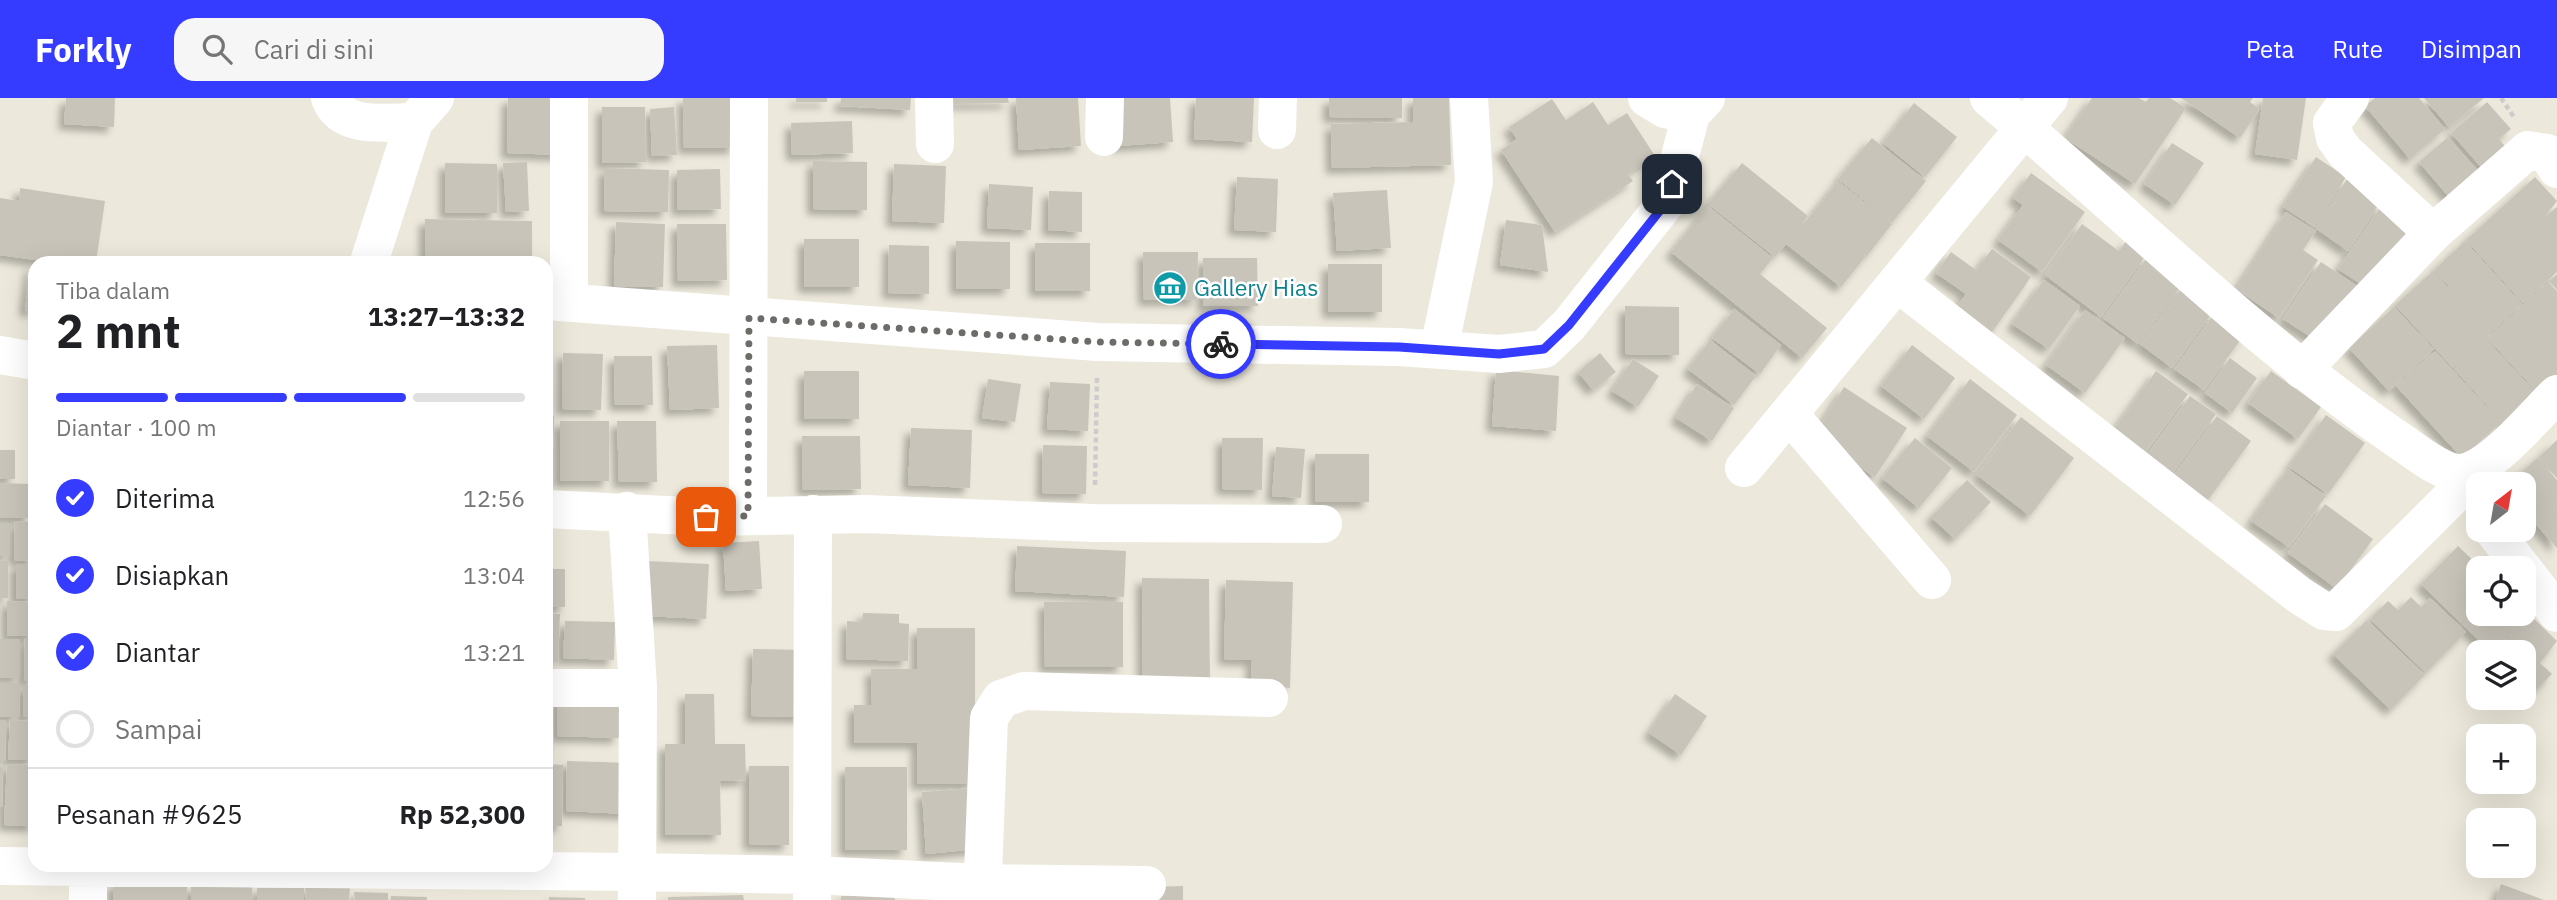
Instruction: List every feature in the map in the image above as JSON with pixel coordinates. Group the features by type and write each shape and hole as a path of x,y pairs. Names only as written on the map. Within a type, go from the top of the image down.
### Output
{"street":[{"path":"330,98 334,108 355,121 424,110 371,256"},
{"path":"569,98 558,302 1098,342 1439,349 1499,354 1544,349 1569,325 1669,199 1698,106 1665,109 1647,98"},
{"path":"748,516 749,98"},
{"path":"933,98 935,144"},
{"path":"1104,137 1105,98"},
{"path":"1439,349 1474,182 1469,98"},
{"path":"1989,98 2302,370 2424,457 2456,473 2472,472 2489,460 2557,394"},
{"path":"1744,468 1899,284 2049,98"},
{"path":"2350,98 2332,123 2335,138 2346,152 2433,233"},
{"path":"2302,370 2433,233 2528,150 2547,153 2557,169"},
{"path":"1899,284 2299,595 2324,611 2336,612 2466,502"},
{"path":"0,355 28,359"},
{"path":"1789,414 1932,580"},
{"path":"2483,472 2489,460"},
{"path":"553,509 706,517 813,514 1094,523 1324,524"},
{"path":"627,511 638,688 638,886"},
{"path":"811,888 813,514"},
{"path":"2502,542 2513,556"},
{"path":"2536,586 2557,613"},
{"path":"553,688 638,688"},
{"path":"982,892 989,719 1001,699 1024,691 1269,698"},
{"path":"0,866 28,870"},
{"path":"48,872 88,877 436,886 638,886 982,892 1147,885"}],"path":[{"path":"1094,523 1098,342"}],"building":[{"path":"66,98 115,98 114,127 64,124"},
{"path":"508,98 563,98 561,155 507,153"},
{"path":"683,98 735,98 735,148 684,148"},
{"path":"796,98 827,98 827,102 796,102"},
{"path":"841,98 911,98 910,110 840,106"},
{"path":"953,98 1008,98 1009,103 953,104"},
{"path":"1016,98 1078,98 1081,146 1019,150"},
{"path":"1116,98 1170,98 1173,142 1118,146"},
{"path":"1196,98 1254,98 1252,142 1194,139"},
{"path":"1329,98 1402,98 1402,118 1329,117"},
{"path":"1413,98 1449,98 1451,165 1332,168 1331,124 1413,122"},
{"path":"2092,98 2139,98 2146,102 2149,98 2170,98 2186,108 2135,184 2065,138"},
{"path":"2181,98 2253,98 2250,102 2260,109 2240,138"},
{"path":"2263,98 2306,98 2297,160 2255,154"},
{"path":"2375,98 2419,98 2445,129 2410,159 2365,106"},
{"path":"2424,98 2484,98 2449,127"},
{"path":"1552,99 1566,120 1593,102 1608,125 1627,113 1655,156 1628,174 1633,181 1555,232 1501,150 1517,139 1509,127"},
{"path":"2487,102 2511,129 2499,139 2512,154 2488,175 2451,133"},
{"path":"1914,103 1957,137 1925,177 1883,143"},
{"path":"602,107 645,107 646,162 602,163"},
{"path":"674,107 677,155 652,156 650,109"},
{"path":"852,121 853,153 792,155 791,123"},
{"path":"2448,137 2484,178 2454,203 2419,162"},
{"path":"1872,138 1926,181 1892,223 1838,179"},
{"path":"2172,143 2204,163 2175,205 2144,184"},
{"path":"2316,157 2346,177 2314,227 2283,207"},
{"path":"813,161 867,162 867,210 813,209"},
{"path":"527,162 529,211 506,212 503,163"},
{"path":"445,163 497,164 497,213 445,213"},
{"path":"1742,163 1808,216 1794,235 1812,213 1866,256 1841,287 1786,244 1775,257 1708,204"},
{"path":"894,164 946,166 944,223 892,221"},
{"path":"604,168 669,170 668,212 604,211"},
{"path":"720,169 721,209 677,210 677,170"},
{"path":"2031,173 2085,212 2042,272 1998,240 2023,205 2013,198"},
{"path":"1237,177 1278,179 1276,232 1234,230"},
{"path":"2535,177 2557,201 2544,217 2557,207 2557,272 2523,303 2466,240"},
{"path":"2347,179 2381,201 2348,251 2315,228"},
{"path":"1838,181 1892,224 1867,256 1813,213"},
{"path":"989,184 1033,187 1031,230 987,228"},
{"path":"20,188 105,201 97,256 28,256 28,259 0,255 0,198 19,201"},
{"path":"1387,190 1391,248 1337,251 1333,193"},
{"path":"1049,191 1082,192 1082,232 1048,230"},
{"path":"2382,205 2420,231 2367,288 2338,269"},
{"path":"1708,206 1773,258 1760,274 1827,328 1802,358 1671,252"},
{"path":"2286,212 2316,231 2303,250 2318,260 2279,318 2236,289"},
{"path":"425,219 532,221 532,256 425,256"},
{"path":"1506,220 1542,225 1548,272 1500,265"},
{"path":"616,222 665,224 663,287 614,286"},
{"path":"677,224 726,224 727,280 678,281"},
{"path":"2082,224 2119,251 2127,240 2147,254 2101,317 2045,275"},
{"path":"804,239 859,239 859,287 804,287"},
{"path":"956,241 1010,242 1010,289 956,289"},
{"path":"2465,241 2522,304 2491,332 2434,270"},
{"path":"1035,243 1090,243 1090,291 1035,291"},
{"path":"889,245 929,246 929,294 888,293"},
{"path":"1992,249 2031,277 1990,335 1955,310 1966,294 1936,273 1951,252 1976,270"},
{"name":"Gallery Hias","path":"1143,252 1198,252 1197,300 1144,300"},
{"path":"2148,256 2184,282 2138,344 2103,318"},
{"path":"1203,258 1257,258 1258,306 1203,306"},
{"path":"2321,262 2357,286 2320,343 2283,319"},
{"path":"1328,264 1382,264 1382,312 1328,312"},
{"path":"2433,271 2491,333 2485,338 2537,394 2504,424 2454,369 2483,341 2453,368 2395,305"},
{"path":"2557,274 2557,290 2549,281"},
{"path":"2044,280 2080,306 2049,349 2012,324"},
{"path":"2548,282 2557,291 2557,375 2538,393 2487,338"},
{"path":"2183,286 2215,309 2172,368 2140,344"},
{"path":"28,288 28,310 25,310"},
{"path":"1625,306 1679,307 1679,355 1625,354"},
{"path":"2394,307 2434,349 2389,391 2349,348"},
{"path":"1734,309 1781,345 1760,374 1712,338"},
{"path":"2085,310 2125,338 2085,393 2046,365"},
{"path":"2214,314 2244,335 2204,390 2174,369"},
{"path":"1710,340 1756,376 1734,405 1688,369"},
{"path":"717,345 719,408 670,410 667,346"},
{"path":"1912,345 1955,378 1924,419 1881,386"},
{"path":"2435,351 2501,422 2462,458 2396,386"},
{"path":"563,353 603,354 601,410 562,409"},
{"path":"1600,353 1616,372 1593,390 1578,372"},
{"path":"614,356 652,356 653,405 615,405"},
{"path":"2230,358 2257,378 2232,413 2205,393"},
{"path":"1633,359 1659,376 1638,407 1612,391"},
{"path":"1496,370 1559,376 1556,431 1492,426"},
{"path":"804,371 859,371 859,419 804,419"},
{"path":"2156,371 2188,394 2144,454 2113,431"},
{"path":"2271,371 2321,407 2298,439 2248,403"},
{"path":"988,379 1021,384 1015,422 982,418"},
{"path":"1970,379 2017,415 1974,472 1927,436"},
{"path":"1050,382 1090,384 1088,431 1047,429"},
{"path":"1697,384 1734,408 1712,441 1676,418"},
{"path":"1844,387 1907,428 1875,477 1813,437"},
{"path":"2190,396 2216,414 2172,474 2147,455"},
{"path":"2326,415 2365,443 2328,494 2289,467"},
{"path":"2217,416 2251,441 2208,500 2174,475"},
{"path":"2021,417 2074,458 2030,516 1977,475"},
{"path":"560,421 609,421 609,481 560,481"},
{"path":"617,421 656,421 657,482 619,482"},
{"path":"911,428 972,430 970,488 908,485"},
{"path":"802,436 860,436 861,489 803,490"},
{"path":"1222,438 1263,438 1262,490 1222,489"},
{"path":"1915,438 1952,468 1919,508 1882,478"},
{"path":"2557,440 2557,478 2538,458"},
{"path":"1043,445 1087,446 1086,494 1042,493"},
{"path":"1276,447 1305,449 1301,498 1272,496"},
{"path":"0,450 15,450 15,479 0,479"},
{"path":"1315,454 1369,454 1369,502 1315,502"},
{"path":"2537,458 2557,480 2557,548 2536,524 2536,472 2522,472"},
{"path":"2288,469 2326,496 2289,547 2251,521"},
{"path":"1967,480 1991,502 1955,539 1931,517"},
{"path":"0,483 28,484 28,518 0,518"},
{"path":"2325,504 2373,539 2337,589 2288,553"},
{"path":"15,521 28,522 28,561 14,560"},
{"path":"0,523 10,523 10,556 0,556"},
{"path":"759,541 762,589 726,591 723,543"},
{"path":"1017,546 1126,551 1124,597 1015,591"},
{"path":"2458,546 2468,556 2466,556 2466,618 2461,623 2421,584"},
{"path":"0,561 8,561 8,598 0,598"},
{"path":"647,561 709,564 706,619 645,616"},
{"path":"16,564 28,564 28,599 16,599"},
{"path":"553,569 565,569 565,607 553,607"},
{"path":"1142,578 1209,579 1210,686 1143,686"},
{"path":"1226,580 1293,582 1290,688 1251,686 1252,660 1224,659"},
{"path":"2411,597 2421,607 2430,598 2466,632 2426,673 2370,619 2388,601 2398,610"},
{"path":"7,601 28,602 28,636 7,636"},
{"path":"1044,602 1123,602 1123,667 1045,667"},
{"path":"863,613 899,614 899,623 909,624 908,661 846,659 847,621 862,622"},
{"path":"553,614 560,614 558,662 553,662"},
{"path":"2367,620 2425,675 2391,710 2333,654"},
{"path":"2466,620 2466,626 2515,626 2502,640 2479,640 2462,624"},
{"path":"565,621 615,622 614,660 563,658"},
{"path":"2536,621 2557,641 2540,663 2552,674 2536,690 2536,640 2504,640 2518,626 2536,626"},
{"path":"917,628 975,628 975,784 917,784 917,743 854,743 854,705 872,705 871,669 917,669"},
{"path":"25,638 28,638 28,681 24,681"},
{"path":"0,639 20,639 20,678 0,678"},
{"path":"753,649 805,650 804,717 751,716"},
{"path":"0,683 20,683 19,717 0,717"},
{"path":"23,685 28,685 28,717 23,717"},
{"path":"558,691 620,693 619,738 557,736"},
{"path":"553,694 554,694 553,756"},
{"path":"685,694 714,694 715,744 745,744 746,780 720,781 721,835 665,835 665,744 685,744"},
{"path":"1675,694 1707,716 1681,755 1649,733"},
{"path":"0,720 6,720 5,761 0,761"},
{"path":"10,720 28,721 28,760 8,760"},
{"path":"567,761 631,763 629,814 566,811"},
{"path":"7,764 28,765 28,826 4,825"},
{"path":"553,764 563,765 562,826 553,826"},
{"path":"0,766 3,767 2,807 0,807"},
{"path":"749,766 789,766 789,845 749,844"},
{"path":"845,767 907,767 907,850 845,850"},
{"path":"973,788 978,849 926,854 922,792"},
{"path":"113,883 187,884 187,900 113,900"},
{"path":"2501,884 2544,900 2496,900"},
{"path":"191,886 252,886 253,900 191,900"},
{"path":"1183,886 1183,900 1119,900 1118,888"},
{"path":"305,887 350,887 349,900 306,900"},
{"path":"257,888 304,888 304,900 257,900"},
{"path":"354,892 388,893 388,900 355,900"},
{"path":"894,894 895,900 841,900 841,896"},
{"path":"743,895 744,900 668,900 668,897"},
{"path":"391,896 427,897 427,900 391,900"},
{"path":"549,897 585,898 585,900 549,900"}],"way so far":[{"path":"706,517 748,516 749,318 1098,342 1221,344"}],"place":[{"name":"Gallery Hias","path":"1170,288"}],"route":[{"path":"1221,344 1399,347 1499,354 1544,349 1569,325 1621,256 1669,199 1672,184"}]}
